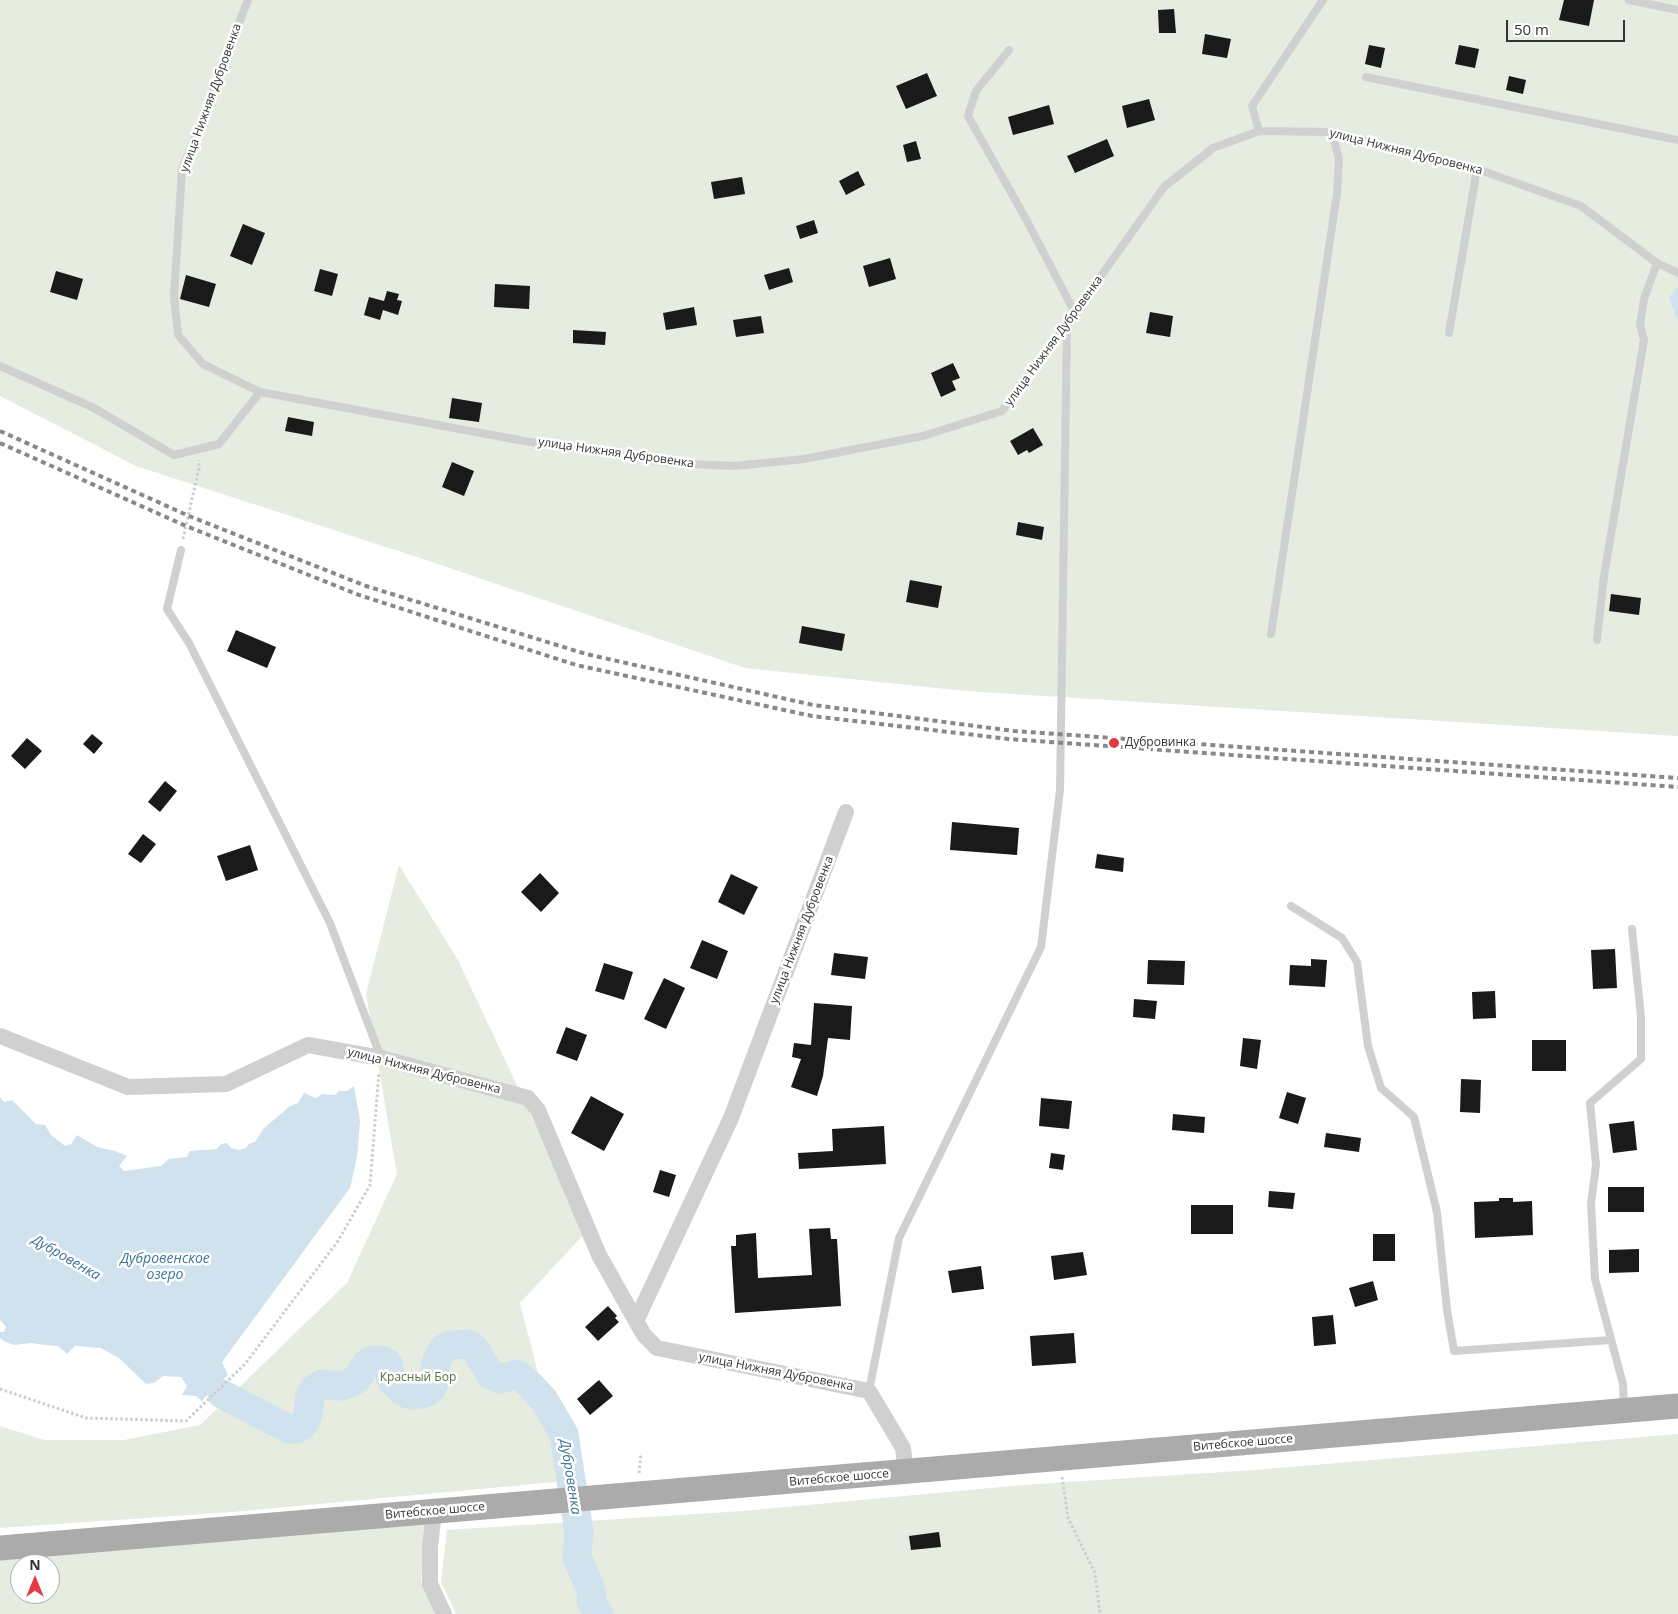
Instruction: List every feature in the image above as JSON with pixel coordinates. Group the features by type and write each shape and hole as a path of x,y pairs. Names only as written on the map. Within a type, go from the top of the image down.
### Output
{"main road":[{"name":"Витебское шоссе","path":"0,1548 1678,1406"}],"street":[{"name":"улица Нижняя Дубровенка","path":"636,1321 731,1118 846,812"},
{"name":"улица Нижняя Дубровенка","path":"0,1036 128,1087 226,1084 308,1044 381,1058 528,1098 538,1110 599,1255 644,1335 657,1348 869,1391 903,1448 906,1472"},
{"path":"434,1510 430,1547 430,1584 444,1614"}],"lane":[{"name":"улица Нижняя Дубровенка","path":"248,0 182,170 174,296 178,335 203,364 260,392 524,441 670,463 734,466 804,459 922,436 1002,411 1075,313 1164,187 1213,148 1259,131 1332,132 1477,169 1581,206 1657,263 1678,273"},
{"path":"1259,131 1252,106 1323,0"},
{"path":"1629,0 1678,10"},
{"path":"1009,50 976,91 968,116 1026,219 1075,313"},
{"path":"1366,77 1678,140"},
{"path":"1271,634 1337,194 1340,159 1332,132"},
{"path":"1449,333 1477,169"},
{"path":"1597,640 1604,576 1644,340 1640,325 1641,316 1644,299 1657,263"},
{"path":"869,1391 899,1238 1041,948 1060,790 1067,324"},
{"path":"0,366 94,408 174,455 220,444 260,392"},
{"path":"181,550 167,609 189,643 330,923 381,1058"},
{"path":"1290,906 1342,938 1357,962 1368,1046 1381,1088 1414,1117 1437,1212 1447,1310 1454,1350 1611,1340"},
{"path":"1625,1410 1623,1384 1595,1279 1592,1204 1596,1165 1590,1104 1641,1058 1641,1017 1632,929"}],"path":[{"path":"181,550 199,468 198,449"},
{"path":"0,1389 86,1418 186,1421 245,1364 338,1241 370,1185 381,1058"},
{"path":"639,1474 641,1453"},
{"path":"1060,1459 1068,1518 1095,1573 1100,1614"}],"green space":[{"path":"0,0 1678,0 1678,736 966,691 745,668 417,557 136,466 0,396"},
{"name":"Красный Бор","path":"399,865 458,960 586,1232 520,1303 566,1481 233,1512 0,1528 0,1426 44,1440 124,1440 200,1425 347,1283 397,1174 366,994"},
{"path":"1678,1434 1678,1614 456,1614 441,1582 447,1530 743,1511 1023,1485 1255,1470"},
{"path":"427,1519 421,1580 435,1614 0,1614 0,1558 10,1557 10,1604 60,1604 60,1554 44,1554"}],"water":[{"path":"1678,288 1678,322 1669,297"},
{"name":"Дубровенское озеро","path":"354,1086 360,1121 357,1157 350,1188 222,1362 228,1375 202,1401 196,1396 182,1395 187,1386 181,1377 163,1376 154,1383 146,1384 119,1358 101,1348 75,1346 67,1354 58,1346 32,1343 14,1345 0,1338 0,1332 4,1332 6,1327 0,1320 0,1097 4,1102 12,1100 36,1124 45,1125 51,1135 65,1146 71,1144 77,1135 97,1147 127,1156 119,1166 124,1171 161,1166 169,1159 187,1157 190,1151 217,1149 221,1144 227,1143 231,1148 239,1150 246,1148 249,1144 255,1142 263,1129 290,1106 298,1103 304,1093 316,1098 322,1094 335,1095 339,1091 347,1091"}],"building":[{"path":"1564,0 1594,0 1589,26 1559,20"},
{"path":"1174,9 1176,33 1159,33 1158,10"},
{"path":"1205,34 1231,39 1227,58 1202,54"},
{"path":"1369,45 1385,48 1381,68 1365,64"},
{"path":"1459,45 1479,49 1475,68 1455,64"},
{"path":"927,73 937,96 906,109 896,86"},
{"path":"1509,76 1526,80 1523,94 1506,90"},
{"path":"1149,99 1155,120 1127,128 1122,106"},
{"path":"1049,105 1054,124 1013,135 1008,117"},
{"path":"1107,139 1114,156 1075,173 1067,156"},
{"path":"916,141 921,159 907,162 903,145"},
{"path":"858,171 865,185 846,195 839,181"},
{"path":"742,177 745,194 714,199 711,182"},
{"path":"814,220 818,233 800,239 796,226"},
{"path":"243,224 265,233 252,265 230,256"},
{"path":"890,258 896,279 869,287 863,266"},
{"path":"789,268 793,282 769,290 764,275"},
{"path":"320,269 338,274 332,296 314,291"},
{"path":"56,271 83,279 77,300 50,292"},
{"path":"186,275 216,284 209,307 180,299"},
{"path":"495,284 530,286 529,309 494,307"},
{"path":"387,291 399,294 397,300 402,301 398,315 383,310 380,320 364,315 369,297 384,301"},
{"path":"694,307 697,325 666,330 663,313"},
{"path":"1150,312 1173,316 1170,337 1146,333"},
{"path":"761,316 764,333 736,337 733,320"},
{"path":"573,330 606,332 605,345 573,343"},
{"path":"953,363 960,378 952,381 956,390 941,397 931,373"},
{"path":"452,398 482,403 479,422 449,418"},
{"path":"288,417 314,422 312,436 285,431"},
{"path":"1033,428 1043,445 1029,453 1027,450 1018,455 1010,441"},
{"path":"452,462 474,471 464,496 442,487"},
{"path":"1018,522 1044,527 1042,540 1016,535"},
{"path":"910,580 942,586 938,608 906,602"},
{"path":"1611,594 1641,598 1639,615 1609,611"},
{"path":"802,626 845,634 842,651 799,643"},
{"path":"236,630 276,647 267,668 227,651"},
{"path":"92,734 103,743 94,754 83,744"},
{"path":"27,738 42,751 25,769 11,756"},
{"path":"165,781 177,791 160,812 148,802"},
{"path":"952,822 1019,828 1017,855 950,850"},
{"path":"143,834 156,844 141,863 128,854"},
{"path":"250,845 258,870 226,881 217,856"},
{"path":"1097,854 1124,858 1123,872 1095,868"},
{"path":"540,873 559,893 541,912 521,892"},
{"path":"731,874 758,887 744,915 718,902"},
{"path":"702,940 728,951 717,979 690,968"},
{"path":"1615,949 1617,988 1593,989 1591,950"},
{"path":"834,953 868,957 865,979 831,975"},
{"path":"1311,959 1327,960 1325,987 1289,985 1290,965 1311,966"},
{"path":"1148,960 1185,961 1184,985 1147,984"},
{"path":"604,963 633,972 624,1000 595,991"},
{"path":"664,978 685,988 666,1029 644,1019"},
{"path":"1495,991 1496,1018 1473,1019 1472,992"},
{"path":"1134,999 1157,1001 1155,1019 1133,1017"},
{"path":"814,1003 852,1006 850,1040 828,1038 823,1076 817,1096 791,1087 801,1059 792,1057 794,1043 811,1045"},
{"path":"566,1027 587,1035 577,1061 556,1053"},
{"path":"1243,1038 1261,1040 1257,1069 1240,1066"},
{"path":"1532,1040 1566,1040 1566,1071 1532,1071"},
{"path":"1461,1079 1481,1080 1480,1113 1460,1112"},
{"path":"1287,1092 1306,1098 1298,1124 1279,1118"},
{"path":"591,1096 624,1114 604,1151 571,1133"},
{"path":"1041,1098 1072,1101 1069,1129 1039,1126"},
{"path":"1173,1114 1205,1117 1204,1133 1172,1130"},
{"path":"1634,1121 1637,1150 1613,1153 1609,1124"},
{"path":"884,1126 886,1164 799,1169 798,1153 833,1151 832,1129"},
{"path":"1326,1133 1361,1138 1359,1152 1324,1147"},
{"path":"1051,1153 1065,1155 1063,1170 1049,1168"},
{"path":"660,1170 676,1175 669,1197 653,1192"},
{"path":"1608,1187 1644,1187 1644,1212 1608,1212"},
{"path":"1269,1191 1295,1193 1293,1209 1268,1207"},
{"path":"1499,1198 1513,1198 1513,1202 1532,1201 1533,1235 1475,1238 1474,1202 1499,1201"},
{"path":"1191,1205 1233,1205 1233,1234 1191,1234"},
{"path":"830,1228 831,1239 837,1239 841,1306 735,1313 731,1246 736,1246 736,1235 756,1233 758,1278 812,1275 809,1229"},
{"path":"1373,1234 1395,1234 1395,1261 1373,1261"},
{"path":"1639,1249 1639,1272 1609,1273 1609,1250"},
{"path":"1083,1252 1087,1275 1054,1280 1051,1256"},
{"path":"981,1266 984,1289 952,1293 948,1271"},
{"path":"1373,1281 1378,1300 1355,1307 1349,1288"},
{"path":"608,1306 617,1316 615,1318 619,1322 598,1341 585,1327"},
{"path":"1333,1315 1336,1344 1314,1346 1312,1317"},
{"path":"1074,1333 1076,1363 1032,1366 1030,1336"},
{"path":"599,1380 613,1396 590,1415 577,1399"},
{"path":"939,1532 941,1547 911,1550 909,1536"}],"waterway":[{"name":"Дубровенка","path":"222,1394 283,1426 297,1429 304,1424 308,1415 310,1395 315,1388 321,1384 341,1386 352,1382 358,1377 367,1363 372,1360 385,1361 388,1364 391,1380 403,1391 414,1395 425,1393 431,1389 435,1380 437,1359 444,1348 451,1345 467,1344 474,1348 491,1375 500,1379 517,1374 530,1385 544,1400 564,1434 579,1532 577,1557 592,1593 591,1601 599,1614"}],"railway":[{"path":"0,431 189,516 366,586 586,654 813,705 1014,731 1678,778"},
{"path":"0,443 186,526 359,595 576,665 812,716 1009,739 1678,787"}],"place":[{"name":"Дубровинка","path":"1114,743"}]}
